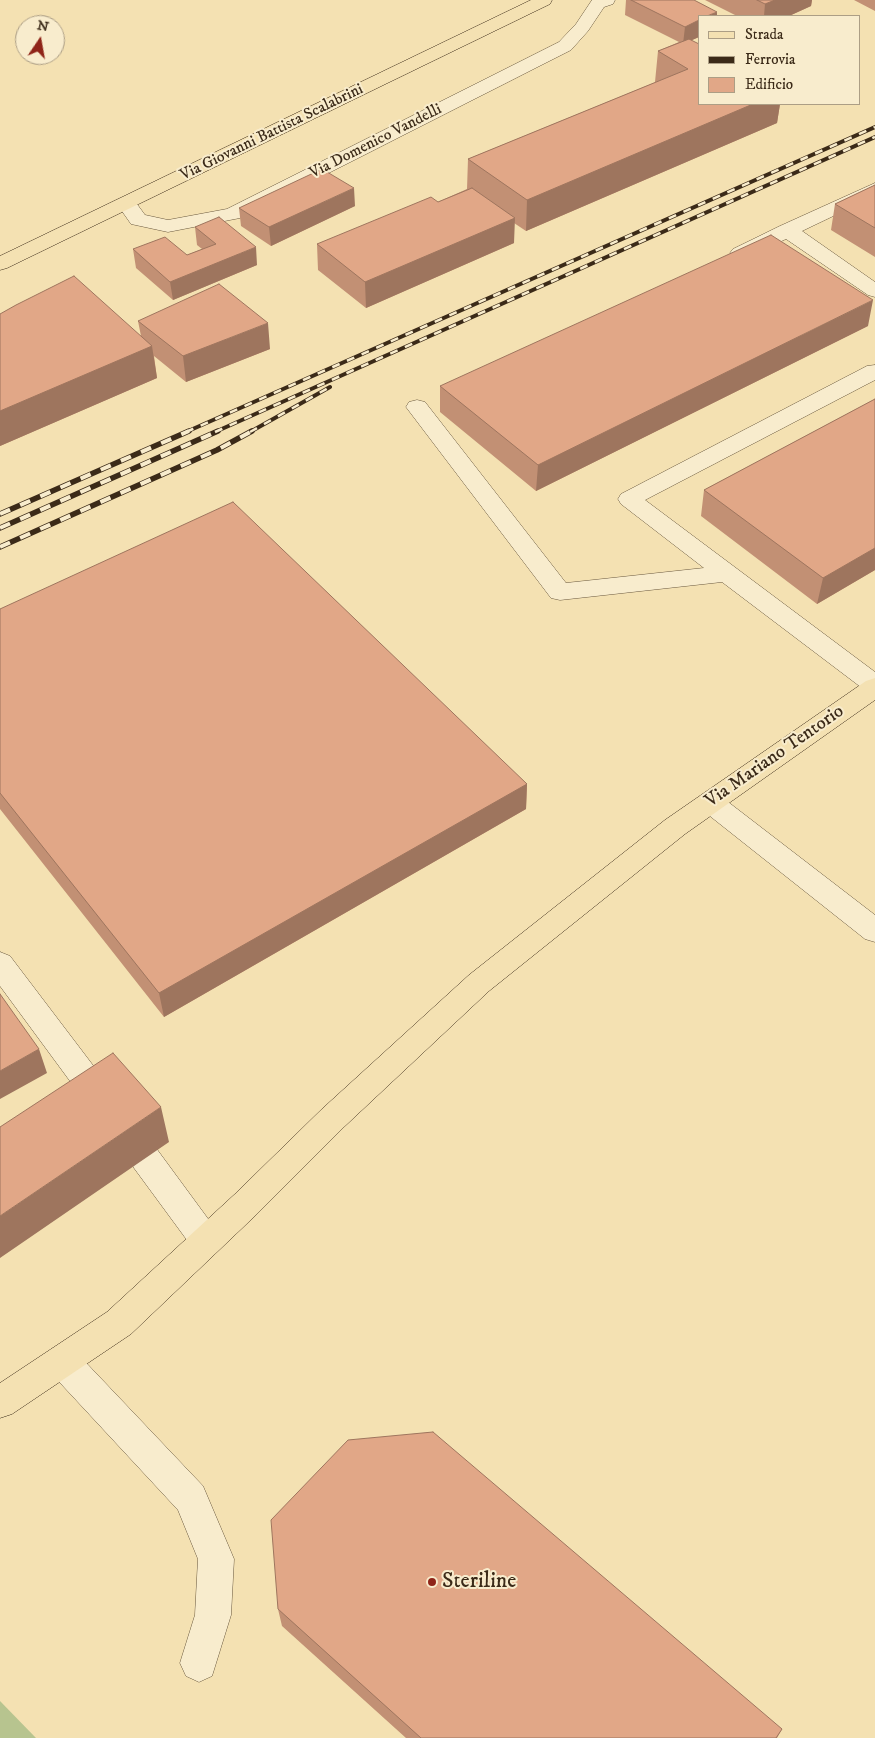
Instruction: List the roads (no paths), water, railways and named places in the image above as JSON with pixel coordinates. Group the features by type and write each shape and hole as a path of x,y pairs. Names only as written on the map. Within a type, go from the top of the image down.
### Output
{"main road":[{"name":"Via Giovanni Battista Scalabrini","path":"0,264 544,0"},
{"name":"Via Mariano Tentorio","path":"0,1402 119,1322 333,1118 479,983 675,827 875,686"}],"lane":[{"name":"Via Domenico Vandelli","path":"127,204 138,220 168,226 233,214 565,46 582,27 598,3 607,0"},
{"path":"725,260 875,189"},
{"path":"787,230 875,290"},
{"path":"875,371 628,499 875,686"},
{"path":"417,407 560,592 727,573"},
{"path":"710,802 875,931"},
{"path":"0,964 84,1092"},
{"path":"145,1158 206,1241"},
{"path":"62,1361 191,1498 216,1559 212,1615 198,1663"}],"railway":[{"path":"186,432 875,127"},
{"path":"215,432 875,137"},
{"path":"250,432 330,387"},
{"path":"0,514 189,431"},
{"path":"0,528 218,431"},
{"path":"0,547 217,450 252,431"}],"place":[{"name":"Steriline","path":"432,1582"}]}
